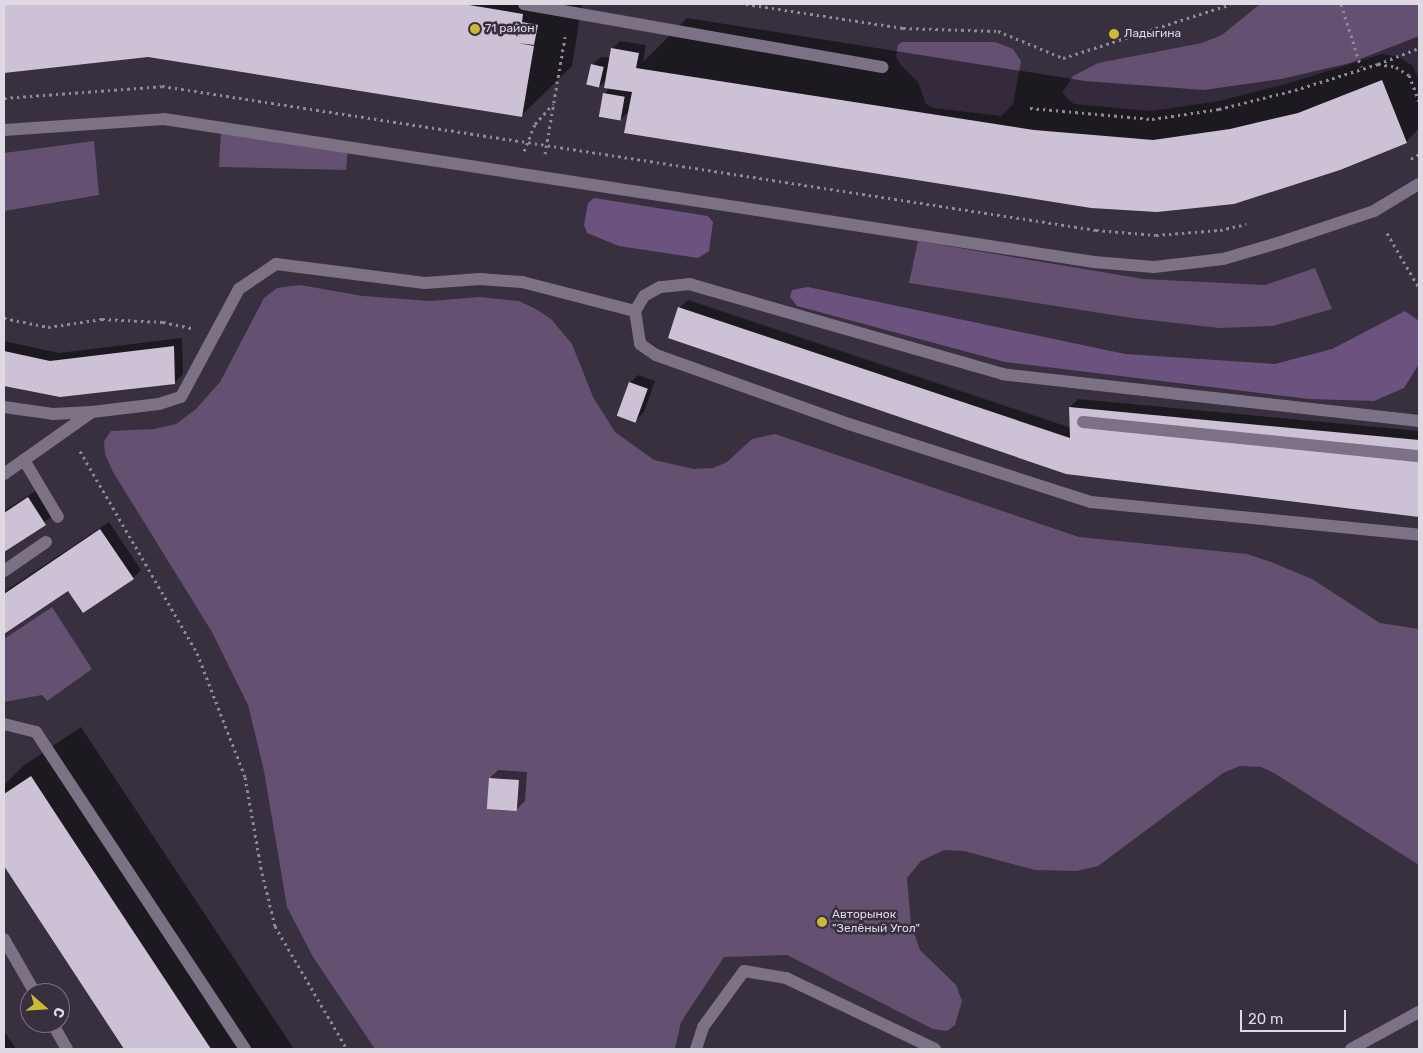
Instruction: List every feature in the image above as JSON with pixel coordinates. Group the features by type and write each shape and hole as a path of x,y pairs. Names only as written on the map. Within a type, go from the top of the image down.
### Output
{"lane":[{"path":"524,4 882,67"},
{"path":"4,130 164,119 1094,262 1154,266 1223,259 1374,210 1419,184"},
{"path":"4,407 52,414 92,412 159,404 181,396 238,289 276,264 425,283 480,279 522,282 635,312"},
{"path":"1419,422 1003,374 690,284 660,287 644,296 635,312 640,344 656,355 849,424 1091,502 1419,535"},
{"path":"4,474 92,412"},
{"path":"1083,422 1419,456"},
{"path":"24,460 58,517"},
{"path":"4,571 46,542"},
{"path":"4,724 36,732 245,1049"},
{"path":"4,939 29,983"},
{"path":"696,1049 703,1027 744,971 786,978 935,1049"},
{"path":"1351,1049 1419,1012"},
{"path":"58,1033 68,1049"}],"path":[{"path":"746,4 903,28 998,31 1063,58 1231,4"},
{"path":"1341,4 1361,67"},
{"path":"1030,108 1152,119 1219,109 1295,90 1361,67 1378,64 1419,48"},
{"path":"541,178 562,56"},
{"path":"1378,64 1396,68 1409,75 1419,101"},
{"path":"4,98 150,85 526,141 1096,230 1156,235 1220,230 1255,222"},
{"path":"518,174 526,141 535,124 554,103"},
{"path":"1408,161 1419,154"},
{"path":"1374,210 1419,288"},
{"path":"4,318 48,327 102,319 163,322 214,332"},
{"path":"67,428 197,653 245,777 262,873 275,926 347,1049"}],"shaded area":[{"path":"1260,4 1419,4 1419,79 1413,66 1399,57 1382,54 1293,82 1219,101 1151,111 1074,104 1062,93 1073,76 1098,63 1202,43 1222,35"},
{"path":"902,42 995,42 1013,49 1021,61 1013,104 1001,116 933,108 926,104 918,82 900,64 896,56 898,45"},
{"path":"221,131 348,147 346,170 219,167"},
{"path":"94,141 99,195 4,211 4,153"},
{"path":"594,198 708,216 713,222 709,251 698,258 619,246 587,233 584,225 588,203"},
{"path":"918,241 1143,279 1265,285 1315,268 1332,309 1273,326 1219,328 1132,318 909,283"},
{"path":"300,285 363,296 430,301 479,297 519,301 536,309 551,319 572,344 593,397 615,432 654,460 694,469 713,468 727,462 752,439 775,434 1079,537 1247,554 1312,579 1380,623 1419,629 1419,865 1274,773 1261,767 1240,766 1223,773 1098,866 1077,871 1035,870 964,851 944,850 921,861 907,878 911,924 920,950 956,985 962,1001 955,1025 947,1031 933,1029 787,955 724,957 681,1022 675,1049 375,1049 313,957 287,907 264,771 248,705 212,632 113,472 105,454 104,441 111,431 154,429 176,424 196,409 220,382 264,298 277,288"},
{"path":"808,287 1125,354 1275,364 1332,349 1405,311 1419,321 1419,364 1404,388 1374,401 1310,399 1005,362 797,306 790,297 792,290"},
{"path":"52,607 92,669 47,701 42,695 4,702 4,639"}],"building":[{"path":"4,4 463,4 523,14 522,22 538,25 534,45 518,43 534,46 522,117 148,57 4,73"},
{"path":"611,48 639,53 636,68 1034,130 1153,140 1230,129 1298,113 1382,80 1407,143 1340,170 1234,204 1157,212 1091,208 624,133 632,92 604,88"},
{"path":"591,64 604,67 599,87 586,84"},
{"path":"603,93 625,97 620,120 599,117"},
{"path":"678,307 1070,438 1069,407 1419,440 1419,517 1066,474 668,338"},
{"path":"174,346 175,384 60,397 4,386 4,351 50,361"},
{"path":"629,382 648,389 635,423 617,416"},
{"path":"28,497 46,525 4,552 4,513"},
{"path":"100,529 134,579 83,613 68,591 4,634 4,594"},
{"path":"31,776 211,1049 124,1049 4,866 4,794"},
{"path":"489,778 519,780 517,811 487,809"}],"place":[{"name":"71 район","path":"475,29"},
{"name":"Ладыгина","path":"1114,34"},
{"name":"Авторынок \"Зелёный Угол\"","path":"822,922"}]}
